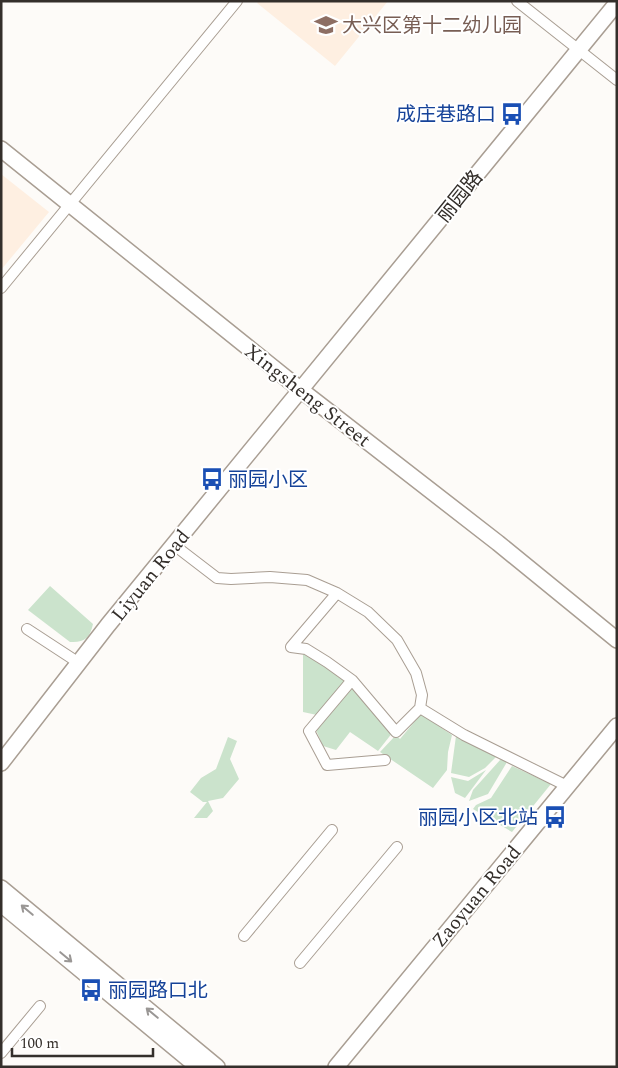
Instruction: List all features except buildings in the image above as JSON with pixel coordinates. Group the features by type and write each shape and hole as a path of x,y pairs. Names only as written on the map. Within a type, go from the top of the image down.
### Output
{"street":[{"path":"1,288 237,1"},
{"path":"517,1 617,80"},
{"name":"丽园路","path":"301,390 617,3"},
{"name":"Xingsheng Street","path":"1,149 301,390 498,543 617,640"},
{"name":"Liyuan Road","path":"1,763 79,663 301,390"},
{"path":"174,546 217,578 270,577 306,580 338,593 368,612 397,640 416,673 422,695 420,708 396,732 352,680 328,662 306,649 292,647 338,593"},
{"path":"27,629 79,663"},
{"path":"352,680 309,731 327,766 385,760"},
{"path":"420,708 464,735 567,786"},
{"name":"Zaoyuan Road","path":"336,1067 617,726"},
{"path":"244,936 332,830"},
{"path":"300,963 397,847"},
{"path":"1,888 217,1067"},
{"path":"1,904 198,1067"},
{"path":"1,1053 40,1006"}],"shaded area":[{"name":"大兴区第十二幼儿园","path":"259,1 388,1 335,66 257,3"},
{"path":"1,174 49,212 1,270"}],"green space":[{"path":"50,586 93,624 86,639 79,642 70,642 28,610"},
{"path":"303,654 319,661 347,679 317,715 303,712"},
{"path":"352,684 393,732 378,751 350,732 336,750 323,746 316,730"},
{"path":"421,714 452,735 448,752 447,770 433,788 380,752 396,735 400,739"},
{"path":"456,736 497,756 485,768 469,777 451,773"},
{"path":"228,737 237,741 230,759 239,779 223,798 208,801 213,811 207,818 194,818 207,802 203,802 190,792 201,778 216,769"},
{"path":"501,759 507,762 488,794 469,801 473,790"},
{"path":"512,766 551,784 512,832 473,809 476,805 491,798"},
{"path":"486,770 465,798 455,793 451,777 468,781"}],"place":[{"name":"大兴区第十二幼儿园","path":"326,25"},
{"name":"成庄巷路口","path":"512,114"},
{"name":"丽园小区","path":"212,479"},
{"name":"丽园小区北站","path":"555,817"},
{"name":"丽园路口北","path":"91,990"}]}
